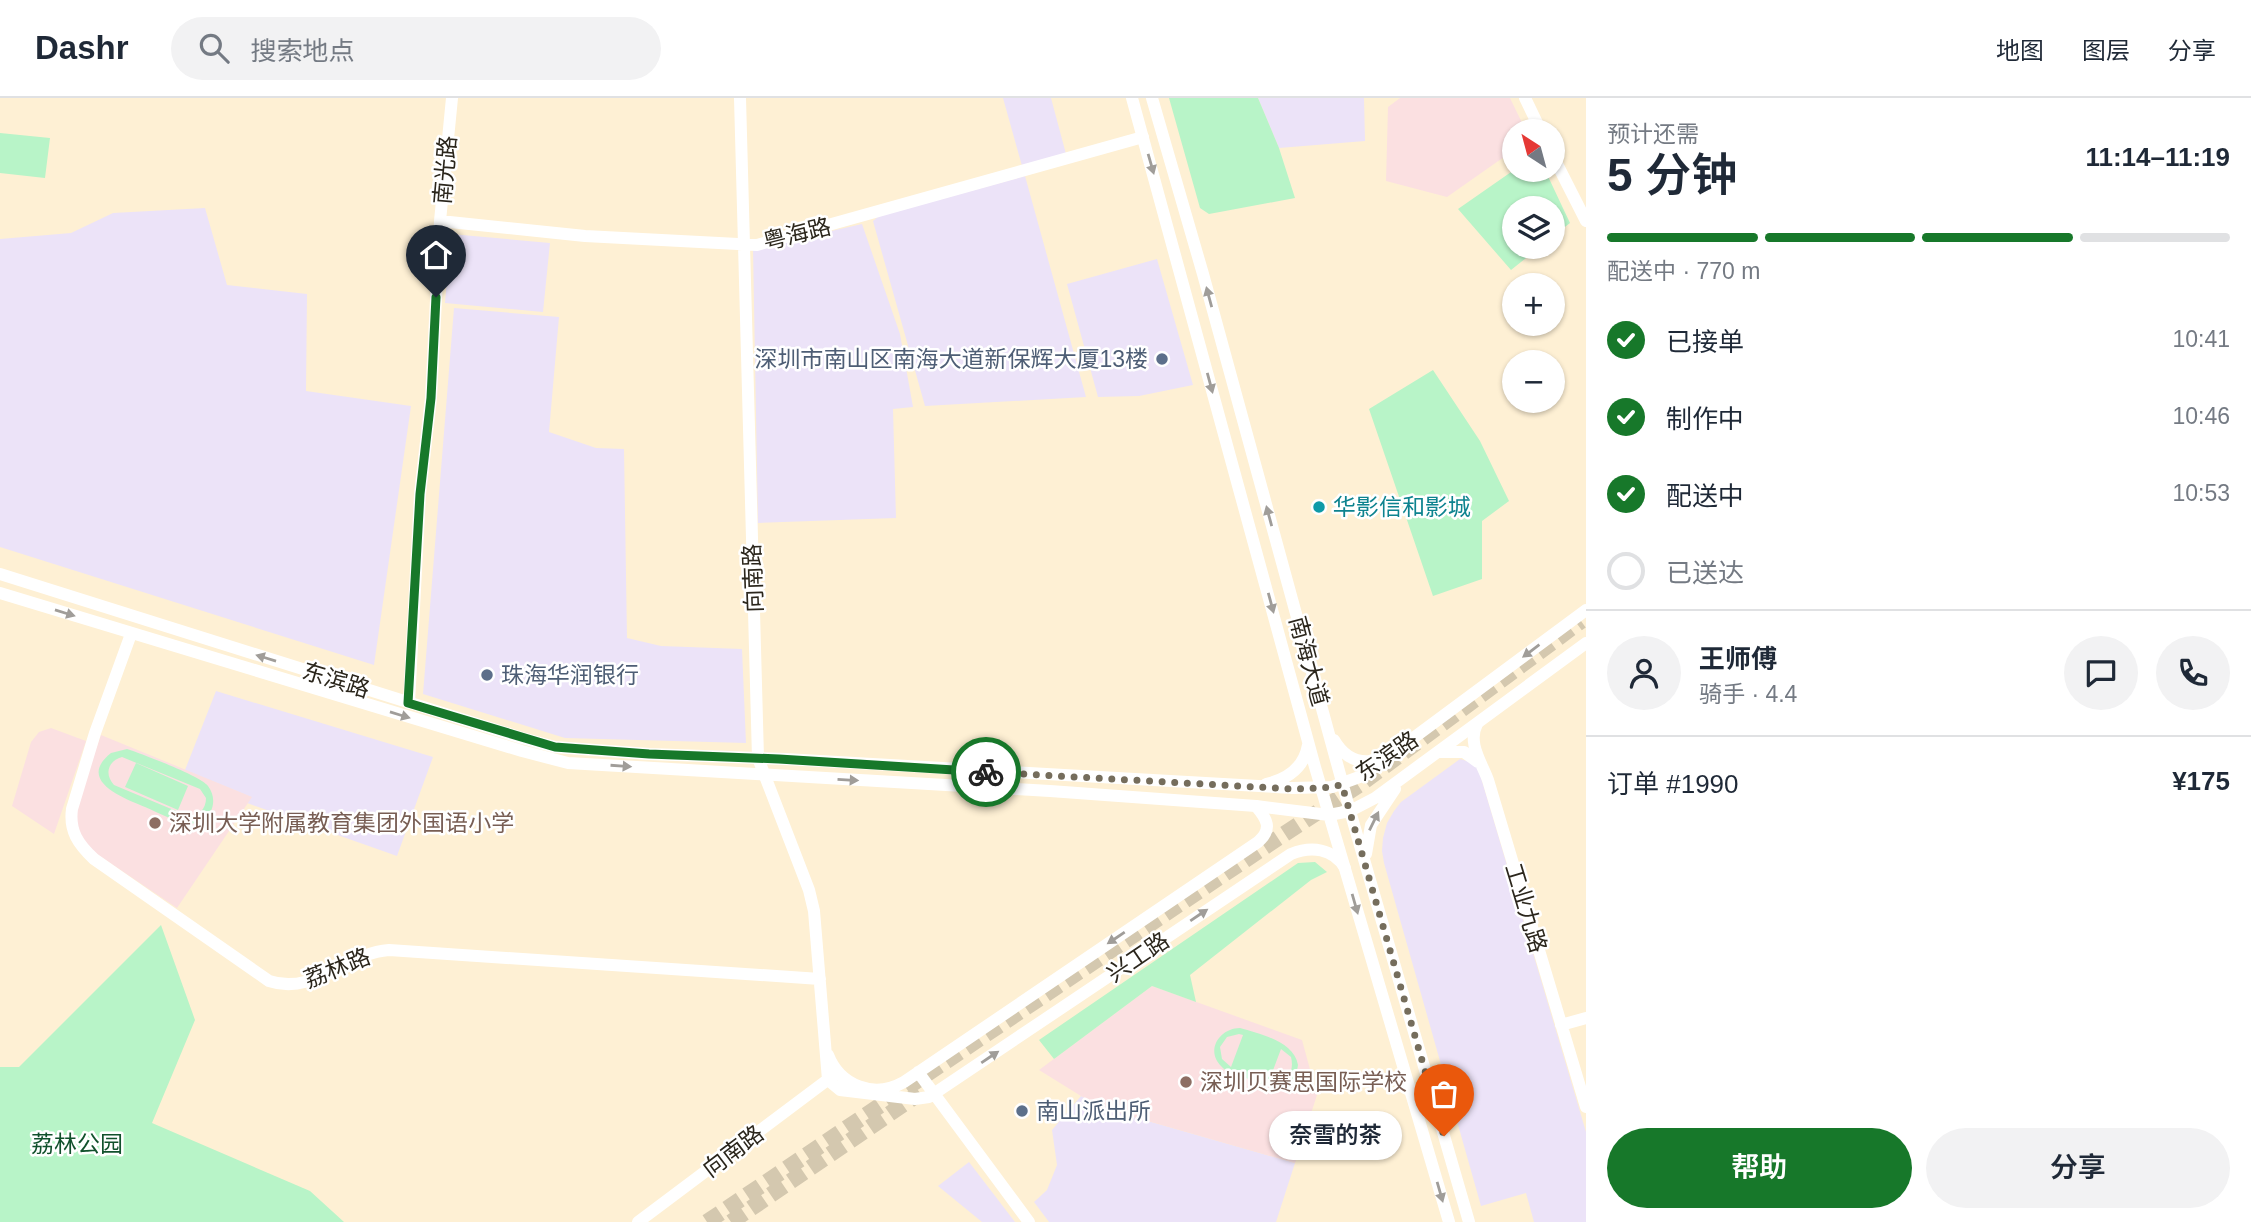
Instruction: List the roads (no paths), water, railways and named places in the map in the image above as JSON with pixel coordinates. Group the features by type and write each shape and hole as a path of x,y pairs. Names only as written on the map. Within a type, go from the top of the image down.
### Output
{"main road":[{"name":"南光路","path":"408,703 420,494 431,398 440,221 452,98"},
{"name":"向南路","path":"638,1222 832,1076 825,1048 810,890 758,758 740,98"},
{"name":"南海大道","path":"1132,98 1329,815 1449,1222"},
{"name":"南海大道","path":"1152,98 1207,287 1342,785 1469,1222"},
{"path":"1525,98 1535,119"},
{"name":"粤海路","path":"440,221 585,236 744,245 769,243 1143,137"},
{"path":"1565,179 1586,220"},
{"name":"东滨路","path":"0,574 555,747 1322,788 1342,785 1362,776 1586,610"},
{"name":"东滨路","path":"0,593 568,763 1255,806 1329,815 1350,811 1375,798 1586,643"},
{"name":"荔林路","path":"131,634 95,733 72,809 74,834 94,859 270,981 289,986 300,985 366,954 388,950 820,979"},
{"path":"1326,724 1341,750 1353,759 1369,762 1398,751"},
{"name":"工业九路","path":"1477,724 1473,741 1586,1107"},
{"path":"1250,786 1268,784 1291,775 1303,762 1308,738"},
{"path":"1439,752 1464,752 1476,759 1483,768"},
{"path":"1367,872 1365,850 1371,825 1388,797 1404,778"},
{"name":"兴工路","path":"832,1076 854,1085 879,1089 898,1085 1262,839 1267,832 1268,822 1255,806"},
{"name":"兴工路","path":"934,1095 1291,854 1300,850 1319,849 1336,857 1345,868"},
{"path":"1561,1025 1586,1018"},
{"path":"918,1072 1029,1222"},
{"path":"832,1076 840,1090 915,1099 934,1095"}],"tunnel":[{"path":"707,1222 1362,783 1581,621"},
{"path":"731,1222 920,1093"}],"place":[{"name":"深圳市南山区南海大道新保辉大厦13楼","path":"1162,359"},
{"name":"华影信和影城","path":"1319,507"},
{"name":"珠海华润银行","path":"487,675"},
{"name":"深圳大学附属教育集团外国语小学","path":"155,823"},
{"name":"深圳贝赛思国际学校","path":"1186,1082"},
{"name":"南山派出所","path":"1022,1111"},
{"name":"奈雪的茶","path":"1444,1136"}],"park label":[{"name":"荔林公园","path":"77,1144"}]}
